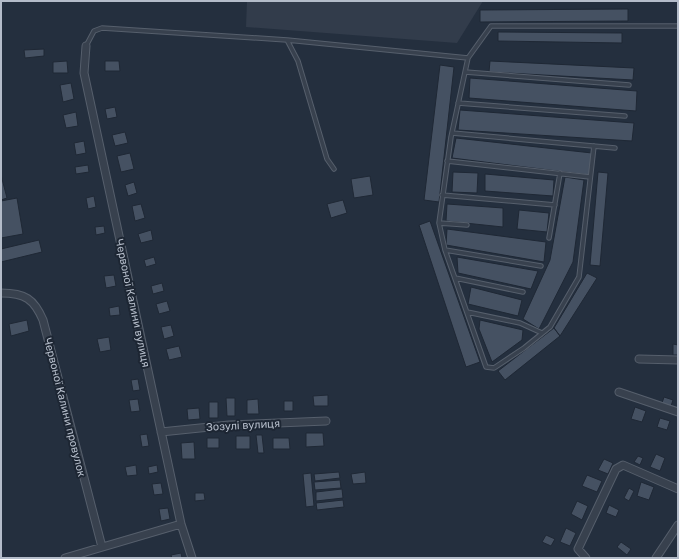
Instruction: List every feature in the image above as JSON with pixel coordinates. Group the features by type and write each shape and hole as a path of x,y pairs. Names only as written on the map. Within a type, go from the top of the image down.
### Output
{"street":[{"name":"Червоної Калини вулиця","path":"86,46 84,73 180,524 192,558"},
{"name":"Червоної Калини провулок","path":"1,293 31,300 37,306 43,320 102,547"},
{"path":"639,359 678,360"},
{"path":"619,392 678,412"},
{"name":"Зозулі вулиця","path":"161,432 229,425 326,421"},
{"path":"586,558 578,549 616,469 623,465 678,490"},
{"path":"65,558 180,524"},
{"path":"656,558 678,526"}],"lane":[{"path":"594,146 579,277 550,327 524,348 494,368 486,367 445,250 439,223 447,161 468,58 491,26 678,26"},
{"path":"86,46 94,31 102,28 287,40 468,58"},
{"path":"287,40 298,61 327,159 334,169"},
{"path":"465,72 629,85"},
{"path":"458,103 625,116"},
{"path":"452,133 615,148"},
{"path":"447,161 590,177"},
{"path":"549,238 560,173"},
{"path":"442,195 555,204"},
{"path":"439,223 467,225"},
{"path":"445,250 541,266"},
{"path":"455,278 523,292"},
{"path":"467,312 520,323 542,334"}],"shaded area":[{"path":"247,1 483,1 457,43 246,27"}],"building":[{"path":"628,9 628,21 480,22 480,10"},
{"path":"498,32 622,33 622,43 498,41"},
{"path":"44,49 44,56 25,58 24,50"},
{"path":"67,61 68,73 53,73 53,62"},
{"path":"105,61 119,61 120,71 105,71"},
{"path":"490,61 634,68 633,80 489,72"},
{"path":"440,65 454,67 439,202 424,200"},
{"path":"470,78 637,91 636,111 469,98"},
{"path":"71,83 74,99 63,102 60,85"},
{"path":"115,107 117,117 107,119 105,109"},
{"path":"460,110 634,123 632,141 458,130"},
{"path":"76,112 78,126 66,128 63,115"},
{"path":"125,132 128,143 115,146 112,135"},
{"path":"456,138 592,153 589,175 452,158"},
{"path":"84,141 86,153 76,155 74,143"},
{"path":"130,153 134,169 121,172 117,156"},
{"path":"88,165 89,172 76,174 75,167"},
{"path":"453,172 478,173 477,193 452,192"},
{"path":"598,172 608,173 600,266 590,265"},
{"path":"485,174 554,180 553,196 485,191"},
{"path":"1,175 7,198 1,200"},
{"path":"370,176 373,195 354,198 351,179"},
{"path":"565,177 584,180 573,262 539,329 523,319 550,260"},
{"path":"134,182 137,193 128,196 125,185"},
{"path":"94,196 96,207 88,209 86,198"},
{"path":"17,198 23,234 1,238 1,201"},
{"path":"343,200 347,213 331,218 327,204"},
{"path":"141,204 145,218 135,221 132,206"},
{"path":"447,204 503,208 503,227 446,221"},
{"path":"519,210 549,213 547,232 517,229"},
{"path":"430,221 480,362 466,367 419,225"},
{"path":"104,226 105,233 96,235 95,227"},
{"path":"447,229 546,242 544,262 446,245"},
{"path":"151,230 153,240 141,243 138,234"},
{"path":"39,240 42,252 1,262 1,249"},
{"path":"154,257 156,264 146,267 144,260"},
{"path":"457,257 538,271 531,289 458,273"},
{"path":"587,273 597,278 560,336 554,328"},
{"path":"114,275 116,286 106,288 104,276"},
{"path":"162,283 164,291 153,294 151,286"},
{"path":"471,287 522,300 518,316 468,304"},
{"path":"167,301 170,311 159,314 156,304"},
{"path":"119,306 120,315 110,316 109,308"},
{"path":"27,320 29,331 11,336 9,324"},
{"path":"480,320 523,330 522,340 492,362 479,329"},
{"path":"171,325 174,336 164,339 161,327"},
{"path":"554,328 560,336 505,380 498,371"},
{"path":"109,337 111,350 100,352 97,339"},
{"path":"673,344 678,345 678,355 673,355"},
{"path":"179,346 182,357 169,360 166,349"},
{"path":"138,379 140,390 133,391 131,380"},
{"path":"328,395 328,406 314,406 313,396"},
{"path":"664,397 673,400 671,406 662,403"},
{"path":"226,398 235,398 235,416 227,416"},
{"path":"138,399 140,411 131,412 129,400"},
{"path":"258,399 259,414 247,414 247,400"},
{"path":"284,401 293,401 293,411 284,411"},
{"path":"209,402 218,402 218,418 209,418"},
{"path":"635,407 646,411 642,422 631,419"},
{"path":"199,408 200,419 188,420 187,409"},
{"path":"660,418 670,421 667,430 657,427"},
{"path":"306,433 323,433 324,446 306,447"},
{"path":"147,434 149,446 142,447 140,435"},
{"path":"256,435 262,435 264,453 258,453"},
{"path":"236,436 250,436 250,449 236,449"},
{"path":"207,438 219,438 219,448 207,448"},
{"path":"273,438 289,438 290,449 273,449"},
{"path":"194,442 195,459 182,459 181,443"},
{"path":"656,454 665,458 660,471 650,467"},
{"path":"638,456 643,458 640,465 634,462"},
{"path":"604,459 613,463 608,474 598,470"},
{"path":"136,465 137,475 127,476 125,467"},
{"path":"157,465 158,472 149,474 148,467"},
{"path":"339,472 340,478 315,481 314,474"},
{"path":"365,472 366,483 353,484 351,474"},
{"path":"311,473 314,506 306,507 303,474"},
{"path":"587,475 602,481 597,492 582,486"},
{"path":"340,480 341,488 315,490 314,482"},
{"path":"641,482 654,487 649,500 637,496"},
{"path":"161,483 163,494 154,495 152,484"},
{"path":"629,488 634,491 629,501 624,498"},
{"path":"342,489 343,498 316,501 316,492"},
{"path":"195,493 204,493 205,500 195,501"},
{"path":"343,500 344,507 317,510 316,503"},
{"path":"577,501 588,506 582,520 571,514"},
{"path":"609,505 619,510 616,517 606,513"},
{"path":"168,508 170,519 161,521 159,509"},
{"path":"566,528 576,533 570,546 560,542"},
{"path":"546,535 555,539 551,546 542,542"},
{"path":"621,542 631,549 627,555 617,547"},
{"path":"181,553 182,558 172,558 171,555"}]}
